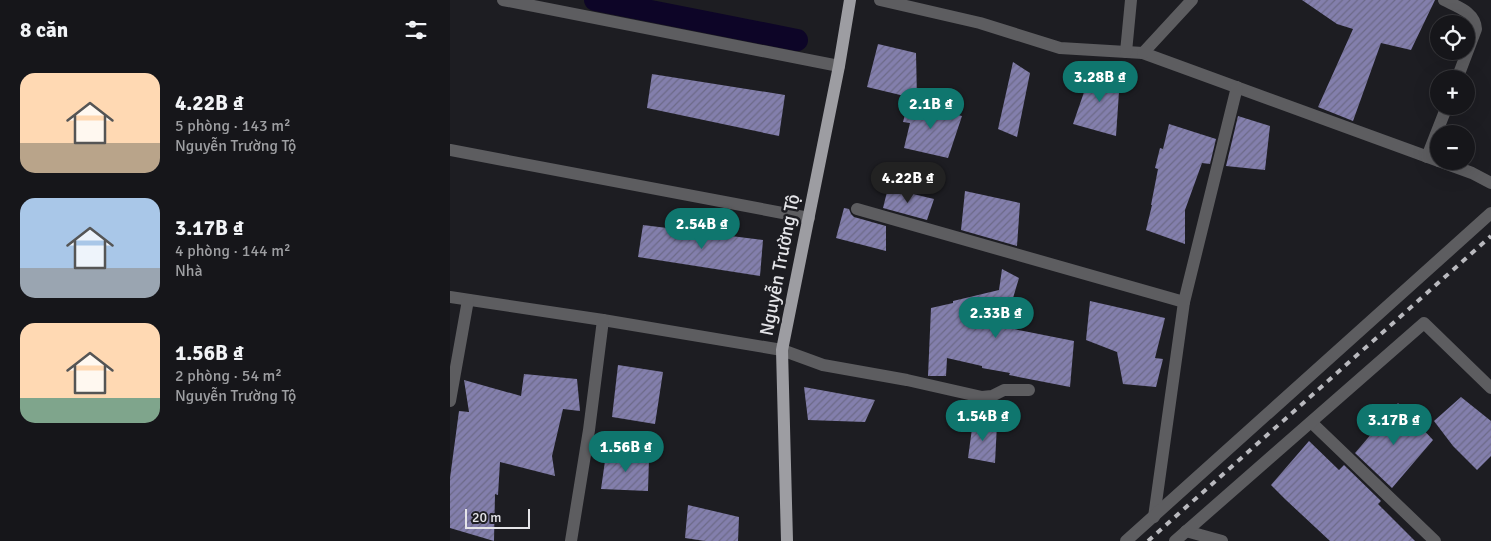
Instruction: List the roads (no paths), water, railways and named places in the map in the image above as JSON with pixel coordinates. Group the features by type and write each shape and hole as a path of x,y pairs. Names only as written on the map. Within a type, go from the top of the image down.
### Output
{"main road":[{"name":"Nguyễn Trường Tộ","path":"787,541 782,350 839,66 850,0"}],"street":[{"path":"503,0 527,2 839,66"},
{"path":"880,0 980,23 1060,48 1143,52 1430,158"},
{"path":"1126,52 1131,0"},
{"path":"1143,52 1192,0"},
{"path":"1444,0 1465,10 1476,22 1476,29 1460,70"},
{"path":"1154,516 1184,302 1237,88"},
{"path":"450,150 809,218"},
{"path":"1463,170 1491,183"},
{"path":"857,209 1184,302"},
{"path":"1126,541 1491,213"},
{"path":"450,297 782,350 823,365 907,380 982,397 992,396 1004,390 1029,390"},
{"path":"450,401 468,300"},
{"path":"571,541 589,430 603,320"},
{"path":"1175,541 1424,324 1491,388"},
{"path":"1312,423 1436,541"},
{"path":"1186,530 1222,541"}],"waterway":[{"path":"595,0 797,40"}],"railway":[{"path":"1148,541 1491,236"}]}
